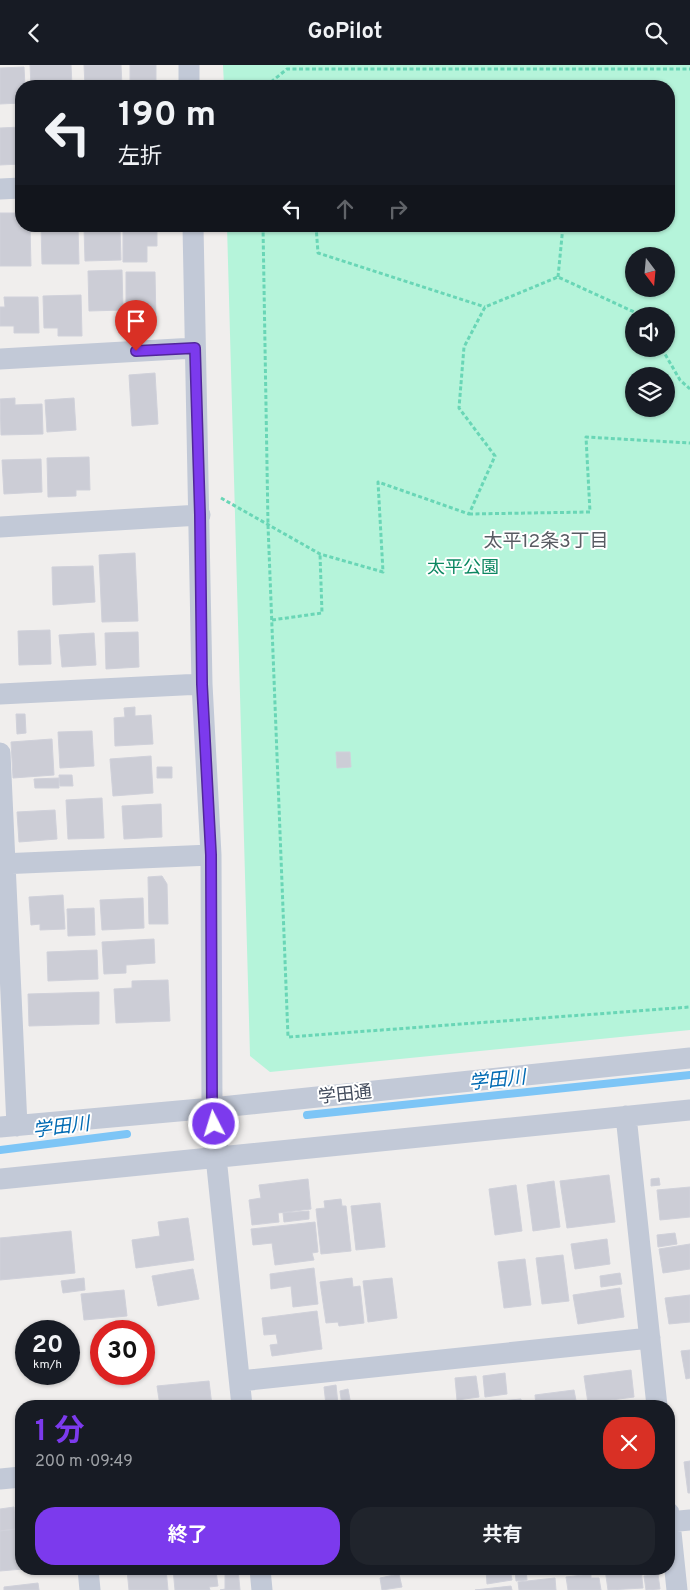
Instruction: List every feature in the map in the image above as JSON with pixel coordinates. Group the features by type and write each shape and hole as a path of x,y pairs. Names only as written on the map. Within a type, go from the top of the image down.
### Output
{"street":[{"path":"189,65 190,80"},
{"path":"0,189 15,188"},
{"path":"193,232 202,684 211,855 212,1108 242,1400"},
{"path":"0,359 195,348"},
{"path":"0,527 200,515"},
{"path":"0,694 202,684"},
{"path":"0,753 9,1126"},
{"path":"3,864 211,855"},
{"name":"学田通","path":"9,1126 212,1108 690,1058"},
{"path":"0,1179 217,1156 690,1111"},
{"path":"626,1117 656,1400"},
{"path":"240,1381 650,1338"},
{"path":"0,1479 15,1478"},
{"path":"675,1543 677,1590"},
{"path":"89,1575 90,1590"},
{"path":"261,1575 262,1590"}],"path":[{"path":"273,80 287,69 690,69"},
{"path":"263,232 268,525 288,1037 690,1007"},
{"path":"316,232 318,253 485,307"},
{"path":"558,277 562,232"},
{"path":"469,514 496,455 459,408 464,347 485,307 558,277 625,308"},
{"path":"667,357 680,380 690,389"},
{"path":"199,485 320,555 383,572 378,482 469,514 590,512 586,437 690,443"},
{"path":"272,620 322,613 320,555"}],"green space":[{"name":"太平公園","path":"223,65 690,65 690,1030 270,1072 250,1056 227,232 675,232 675,80 224,80"}],"building":[{"path":"30,65 71,65 72,80 31,80"},
{"path":"84,65 121,65 122,80 85,80"},
{"path":"130,65 156,65 156,80 130,80"},
{"path":"24,67 25,80 15,80 15,103 0,104 0,68"},
{"path":"15,127 15,164 0,165 0,128"},
{"path":"0,213 15,213 15,232 30,232 31,266 0,266"},
{"path":"41,232 78,232 79,264 42,264"},
{"path":"84,232 120,232 121,260 85,261"},
{"path":"123,232 157,232 157,246 147,246 147,262 123,262"},
{"path":"122,270 123,310 89,311 88,271"},
{"path":"126,272 155,272 156,323 126,323"},
{"path":"81,295 82,336 58,336 58,328 44,328 43,296"},
{"path":"4,297 38,297 39,333 14,333 14,326 0,326 0,307 5,307"},
{"path":"155,373 158,424 132,426 129,375"},
{"path":"15,398 15,405 42,404 43,434 1,435 0,399"},
{"path":"74,398 76,430 47,432 45,400"},
{"path":"89,457 90,490 76,490 76,496 48,497 47,458"},
{"path":"41,459 42,492 4,494 2,460"},
{"path":"135,553 138,621 102,622 99,555"},
{"path":"93,566 95,602 53,605 52,567"},
{"path":"50,630 51,664 19,665 18,631"},
{"path":"138,632 139,667 106,669 105,633"},
{"path":"94,633 96,665 62,667 59,635"},
{"path":"135,707 135,716 151,715 153,744 115,746 114,718 125,717 124,708"},
{"path":"16,714 25,714 26,733 17,734"},
{"path":"92,731 94,766 60,768 58,732"},
{"path":"52,739 54,775 13,778 11,742"},
{"path":"336,752 350,752 351,767 337,768"},
{"path":"151,756 153,793 113,796 110,759"},
{"path":"157,767 172,767 172,778 157,778"},
{"path":"59,775 72,775 73,786 60,786"},
{"path":"59,778 59,788 35,788 34,779"},
{"path":"102,798 104,838 68,839 66,800"},
{"path":"161,804 162,837 124,839 122,806"},
{"path":"55,810 57,839 19,842 17,812"},
{"path":"162,876 167,884 168,924 149,924 148,877"},
{"path":"63,895 65,929 40,930 40,924 31,925 29,897"},
{"path":"143,898 144,928 102,930 100,900"},
{"path":"94,908 95,935 68,936 67,909"},
{"path":"154,939 155,963 126,965 126,973 104,974 102,942"},
{"path":"97,950 98,979 48,981 47,952"},
{"path":"168,980 170,1021 116,1023 114,989 132,988 132,981"},
{"path":"99,992 99,1024 29,1026 28,994"},
{"path":"609,1175 615,1222 567,1228 560,1181"},
{"path":"659,1178 660,1185 651,1186 651,1179"},
{"path":"308,1179 311,1209 278,1213 279,1222 252,1225 249,1200 261,1198 259,1185"},
{"path":"554,1181 560,1227 533,1231 527,1185"},
{"path":"516,1185 522,1231 495,1235 489,1189"},
{"path":"690,1187 690,1217 660,1220 657,1190"},
{"path":"341,1199 342,1206 346,1206 351,1251 321,1254 316,1209 325,1208 324,1201"},
{"path":"380,1203 385,1247 356,1250 351,1206"},
{"path":"309,1211 309,1219 284,1222 283,1213"},
{"path":"188,1218 194,1260 136,1268 132,1240 160,1236 158,1222"},
{"path":"315,1222 318,1252 312,1253 314,1260 275,1265 272,1243 253,1245 251,1229"},
{"path":"71,1231 75,1273 0,1280 0,1238"},
{"path":"675,1233 677,1244 658,1247 657,1235"},
{"path":"607,1239 610,1264 575,1269 571,1244"},
{"path":"690,1244 690,1269 663,1273 659,1249"},
{"path":"563,1255 569,1301 542,1304 536,1258"},
{"path":"525,1259 531,1305 504,1308 498,1262"},
{"path":"314,1268 318,1304 293,1307 291,1286 271,1289 270,1274"},
{"path":"193,1269 199,1299 158,1306 152,1276"},
{"path":"620,1273 622,1284 601,1287 600,1276"},
{"path":"84,1278 85,1290 63,1293 61,1281"},
{"path":"352,1278 353,1287 360,1286 364,1323 339,1326 338,1322 326,1323 320,1282"},
{"path":"392,1278 397,1318 368,1322 363,1281"},
{"path":"620,1288 624,1317 578,1324 573,1295"},
{"path":"124,1290 127,1316 84,1320 81,1294"},
{"path":"690,1295 690,1322 669,1324 665,1298"},
{"path":"317,1311 322,1349 272,1356 270,1345 278,1344 276,1334 264,1335 262,1318"},
{"path":"690,1350 690,1378 686,1379 681,1351"},
{"path":"631,1370 634,1397 611,1400 588,1400 584,1376"},
{"path":"505,1373 507,1394 485,1397 483,1376"},
{"path":"476,1376 479,1397 457,1400 455,1378"},
{"path":"209,1381 211,1400 159,1400 157,1386"},
{"path":"336,1385 338,1400 325,1400 324,1387"},
{"path":"348,1389 350,1400 341,1400 340,1391"},
{"path":"574,1390 576,1400 535,1400 535,1395"},
{"path":"690,1461 690,1493 688,1493 684,1462"},
{"path":"14,1507 15,1529 0,1531 0,1509"},
{"path":"15,1529 15,1570 0,1571 0,1531"},
{"path":"128,1575 167,1575 168,1590 129,1590"},
{"path":"174,1575 217,1575 218,1586 209,1587 210,1590 175,1590"},
{"path":"225,1575 239,1575 240,1590 220,1590 225,1589"},
{"path":"399,1575 402,1587 382,1590 380,1578"},
{"path":"486,1575 511,1575 512,1580 487,1584"},
{"path":"516,1575 527,1575 527,1580 516,1581"},
{"path":"591,1575 591,1578 599,1578 601,1590 568,1590 566,1577"},
{"path":"606,1575 642,1575 643,1588 608,1590"},
{"path":"658,1575 660,1589 646,1590 644,1576"},
{"path":"555,1578 556,1590 519,1590 518,1582"},
{"path":"38,1583 39,1590 4,1590 4,1587"},
{"path":"511,1586 512,1590 475,1590"}],"waterway":[{"name":"学田川","path":"307,1115 690,1075"},
{"name":"学田川","path":"0,1150 127,1134"}],"district":[{"name":"太平12条3丁目","path":"546,540"}],"route":[{"path":"136,351 195,348 200,515 202,684 211,855 212,1108 214,1124"}]}
